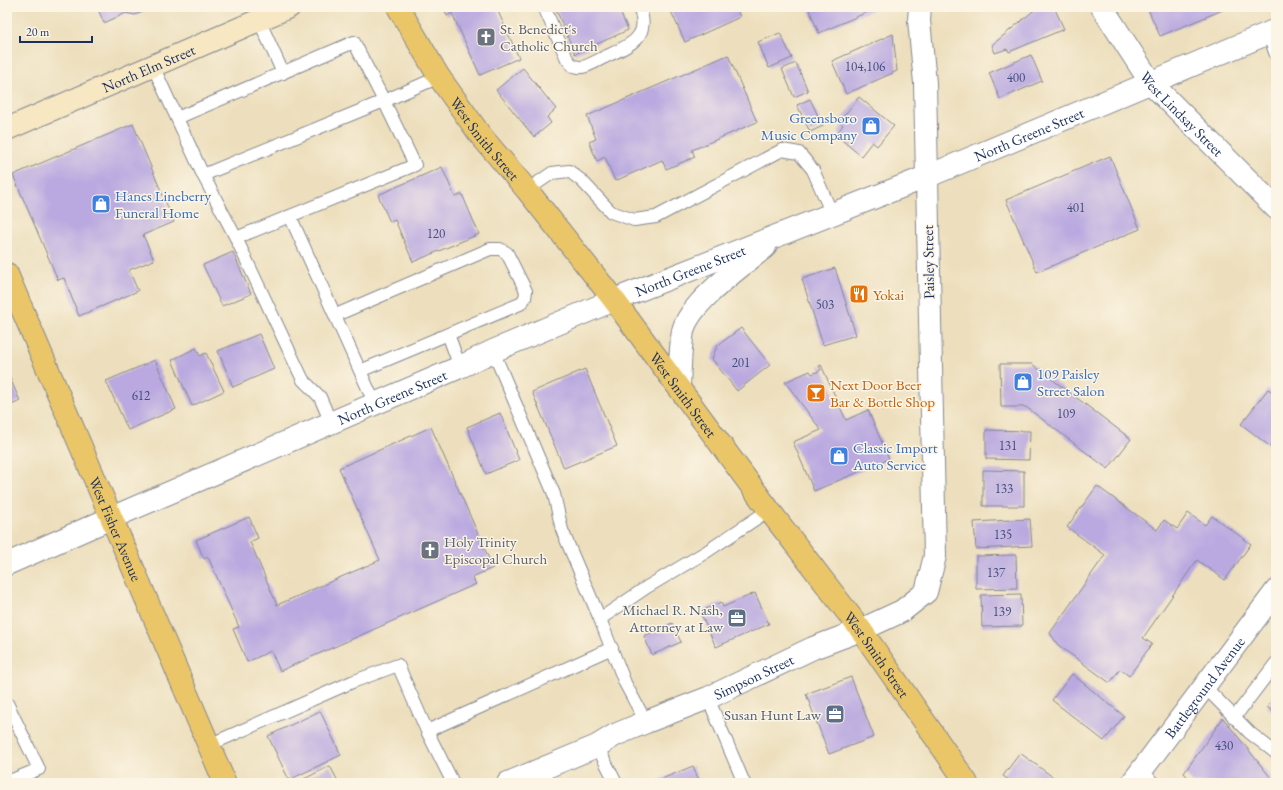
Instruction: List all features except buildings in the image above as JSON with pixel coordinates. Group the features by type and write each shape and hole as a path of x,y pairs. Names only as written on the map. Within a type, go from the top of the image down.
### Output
{"main road":[{"name":"North Elm Street","path":"7,129 289,7"},
{"name":"West Smith Street","path":"398,7 439,76 481,136 527,190 614,300 769,510 862,630 967,783"},
{"name":"West Fisher Avenue","path":"7,274 225,783"}],"street":[{"name":"Paisley Street","path":"920,7 919,20 925,83 934,517"},
{"name":"West Lindsay Street","path":"1102,7 1151,82 1276,208"},
{"name":"North Greene Street","path":"7,564 460,367 493,351 614,300 926,176 1272,32"},
{"name":"North Greene Street","path":"678,386 683,330 692,311 708,295 779,235"},
{"name":"Simpson Street","path":"520,781 598,746 615,735 708,698 813,648 862,630 902,612 926,592 935,556 934,517"},
{"name":"Battleground Avenue","path":"1143,779 1204,687 1276,591"}],"lane":[{"path":"544,7 567,59 573,66 582,67 631,45 638,37 643,26 643,17 638,7"},
{"path":"259,20 283,73"},
{"path":"1272,32 1276,55"},
{"path":"177,118 354,42 384,101 415,166 236,238"},
{"path":"153,66 203,175 236,238 303,380 320,397 331,423"},
{"path":"203,175 384,101 439,76"},
{"path":"527,190 552,174 569,171 582,181 611,212 634,220 656,217 782,150 799,153 814,170 832,214"},
{"path":"290,216 375,404"},
{"path":"336,315 490,249 500,249 507,253 526,291 525,298 520,304 360,371"},
{"path":"448,334 460,367"},
{"path":"493,351 554,494 562,530 600,618 625,683 646,722"},
{"path":"600,618 647,587 706,552 769,510"},
{"path":"427,731 612,648"},
{"path":"1234,718 1276,663"},
{"path":"209,745 352,682 398,664 427,731 452,783"},
{"path":"1204,687 1250,733 1276,753"},
{"path":"708,698 744,783"},
{"path":"7,703 39,769 7,782"},
{"path":"598,746 616,783"}],"place":[{"name":"St. Benedict's Catholic Church","path":"486,37"},
{"name":"Greensboro Music Company","path":"871,126"},
{"name":"Hanes Lineberry Funeral Home","path":"101,204"},
{"name":"Yokai","path":"859,294"},
{"name":"109 Paisley Street Salon","path":"1023,382"},
{"name":"Next Door Beer Bar & Bottle Shop","path":"816,393"},
{"name":"Classic Import Auto Service","path":"839,456"},
{"name":"Holy Trinity Episcopal Church","path":"430,550"},
{"name":"Michael R. Nash, Attorney at Law","path":"737,618"},
{"name":"Susan Hunt Law","path":"835,714"}]}
